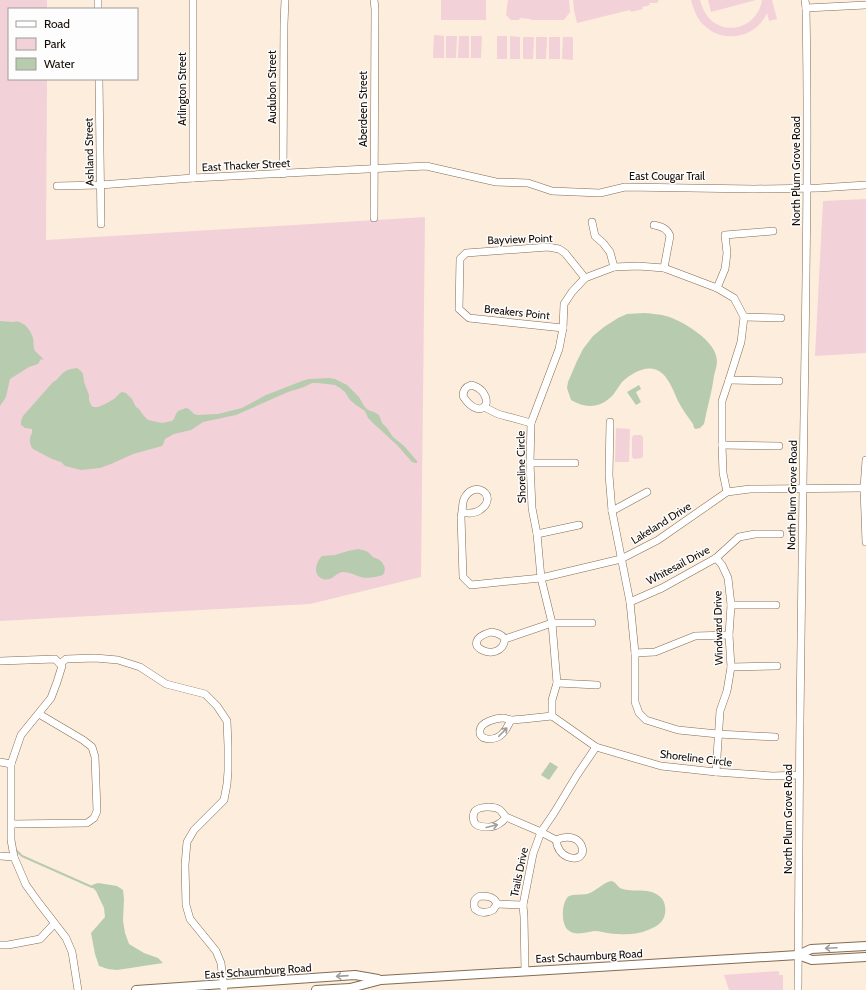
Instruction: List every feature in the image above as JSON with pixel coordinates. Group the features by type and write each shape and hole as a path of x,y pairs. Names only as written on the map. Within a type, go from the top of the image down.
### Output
{"main road":[{"name":"East Schaumburg Road","path":"316,990 350,988 381,980 798,955 811,949 866,946"},
{"name":"East Schaumburg Road","path":"798,955 812,960 866,957"},
{"name":"East Schaumburg Road","path":"136,990 224,987 355,975 381,980"}],"street":[{"name":"Arlington Street","path":"193,0 193,178"},
{"name":"Audubon Street","path":"283,174 285,0"},
{"name":"Aberdeen Street","path":"374,0 374,218"},
{"name":"North Plum Grove Road","path":"798,990 802,489 808,76 805,0"},
{"path":"806,8 866,5"},
{"name":"Ashland Street","path":"99,80 101,224"},
{"name":"East Thacker Street","path":"57,186 100,185 193,178 426,166 436,168"},
{"name":"East Cougar Trail","path":"436,168 496,182 528,183 552,191 600,193 625,187 754,189 807,188"},
{"path":"807,188 866,185"},
{"path":"592,222 596,236 610,252 614,267"},
{"path":"654,226 664,227 670,236 664,268"},
{"path":"717,288 725,269 727,253 725,235 773,232"},
{"name":"Bayview Point","path":"468,318 459,309 460,259 466,253 548,247 559,249 565,253 584,278"},
{"name":"Shoreline Circle","path":"744,317 734,298 717,288 664,268 638,266 614,267 584,278 564,304 563,328 559,350 531,423 530,463 532,508 537,534 541,578 552,623 557,683 552,700 552,716 596,747 661,766 773,776 799,775"},
{"path":"728,492 723,473 722,401 741,342 744,317 781,318"},
{"name":"Breakers Point","path":"468,318 563,328"},
{"path":"729,380 779,381"},
{"path":"484,407 498,414 531,423"},
{"path":"610,422 609,475 612,511 630,602 635,653 635,702 639,713 646,720 678,730 775,737"},
{"path":"722,445 779,446"},
{"path":"866,460 866,542"},
{"path":"530,463 575,463"},
{"name":"Lakeland Drive","path":"462,512 463,577 471,585 541,578 621,559 658,540 728,492 750,489 865,488"},
{"path":"612,511 647,492"},
{"path":"537,534 579,525"},
{"name":"Whitesail Drive","path":"630,602 662,588 716,558 739,538 755,534 780,534"},
{"name":"Windward Drive","path":"716,558 722,565 728,578 731,605 729,635 731,667 727,691 720,711 716,772"},
{"path":"731,605 776,606"},
{"path":"505,639 552,623 592,624"},
{"path":"635,653 655,652 695,636 729,635"},
{"path":"78,990 72,952 66,938 26,885 14,857 11,840 11,764 21,735 51,698 61,665 66,659 95,658 118,660 140,667 166,684 205,694 217,706 227,721 228,771 224,800 194,830 187,842 185,865 186,905 190,919 216,951 221,963 224,987"},
{"path":"0,661 55,660 61,665"},
{"path":"731,667 777,666"},
{"path":"557,683 597,685"},
{"path":"12,824 87,823 94,818 97,811 95,757 92,747 39,714"},
{"path":"511,720 552,716"},
{"name":"Trails Drive","path":"525,971 523,905 533,854 541,832 596,747"},
{"path":"0,762 11,764"},
{"path":"506,817 556,840"},
{"path":"0,856 14,857"},
{"path":"497,904 523,905"},
{"path":"0,945 40,939 54,924"}],"green space":[{"path":"0,0 47,0 47,8 8,8 8,80 47,80 46,240 425,217 421,577 310,604 0,621"},
{"path":"441,0 486,0 486,20 441,20"},
{"path":"508,0 569,0 570,12 564,20 531,20 520,18 519,20 511,20 506,15"},
{"path":"573,0 659,0 657,3 649,3 650,5 642,7 643,9 631,12 630,10 577,23"},
{"path":"691,0 700,0 704,12 712,21 720,26 728,28 743,25 750,21 760,8 762,0 772,0 777,19 769,21 767,13 756,28 748,32 740,35 722,35 706,27 700,21 696,15"},
{"path":"708,0 756,0 711,12"},
{"path":"434,35 444,36 444,58 433,58"},
{"path":"446,36 457,36 456,58 446,58"},
{"path":"459,36 469,36 469,58 458,58"},
{"path":"471,36 482,36 481,58 471,58"},
{"path":"497,36 507,36 507,59 497,59"},
{"path":"510,36 520,37 520,59 510,59"},
{"path":"523,37 534,37 533,59 523,59"},
{"path":"536,37 547,37 546,59 536,59"},
{"path":"549,37 560,37 560,59 549,59"},
{"path":"563,37 573,37 573,60 562,59"},
{"path":"866,199 866,353 815,356 823,201"},
{"path":"616,428 630,429 629,462 615,462"},
{"path":"634,435 641,435 643,437 642,458 634,459 632,457 632,437"},
{"path":"779,971 779,975 783,975 783,990 729,990 724,975"}],"water":[{"path":"645,313 666,316 690,327 705,339 716,354 717,363 712,388 704,424 700,428 694,428 693,424 681,407 672,387 663,374 658,370 647,369 636,372 622,382 613,395 598,405 582,405 571,400 567,388 568,382 583,349 593,336 604,327 627,314"},
{"path":"0,321 18,322 26,326 32,335 35,351 44,360 41,359 38,364 29,367 10,379 6,397 0,406"},
{"path":"77,368 83,374 89,400 93,407 98,407 105,404 122,392 126,393 132,399 136,407 148,420 162,423 172,421 178,411 186,408 197,415 218,414 242,408 266,395 302,381 309,379 335,379 347,385 359,397 368,410 379,415 382,423 393,437 404,446 417,461 417,463 412,462 397,445 368,418 365,411 350,400 345,392 340,388 335,385 312,383 236,415 203,422 191,430 174,434 165,439 162,446 133,454 100,468 81,470 65,466 61,462 33,449 30,441 32,429 25,428 21,425 21,421 23,416 53,382 66,371"},
{"path":"639,385 641,389 636,392 641,402 636,405 627,392"},
{"path":"358,549 364,550 382,562 385,568 383,575 366,578 343,572 326,580 317,575 316,568 322,556 335,555"},
{"path":"550,762 558,767 549,780 541,775"},
{"path":"611,881 621,888 628,890 649,891 659,896 665,905 664,917 661,922 654,928 630,934 613,934 597,931 575,933 568,930 563,918 563,908 566,899 571,895 591,893 605,883"},
{"path":"98,883 117,886 123,890 123,921 129,944 144,953 158,958 163,963 117,970 99,966 91,933 105,917 104,908 96,891 92,887 92,885"}],"waterway":[{"path":"17,851 22,856 92,887"}]}
